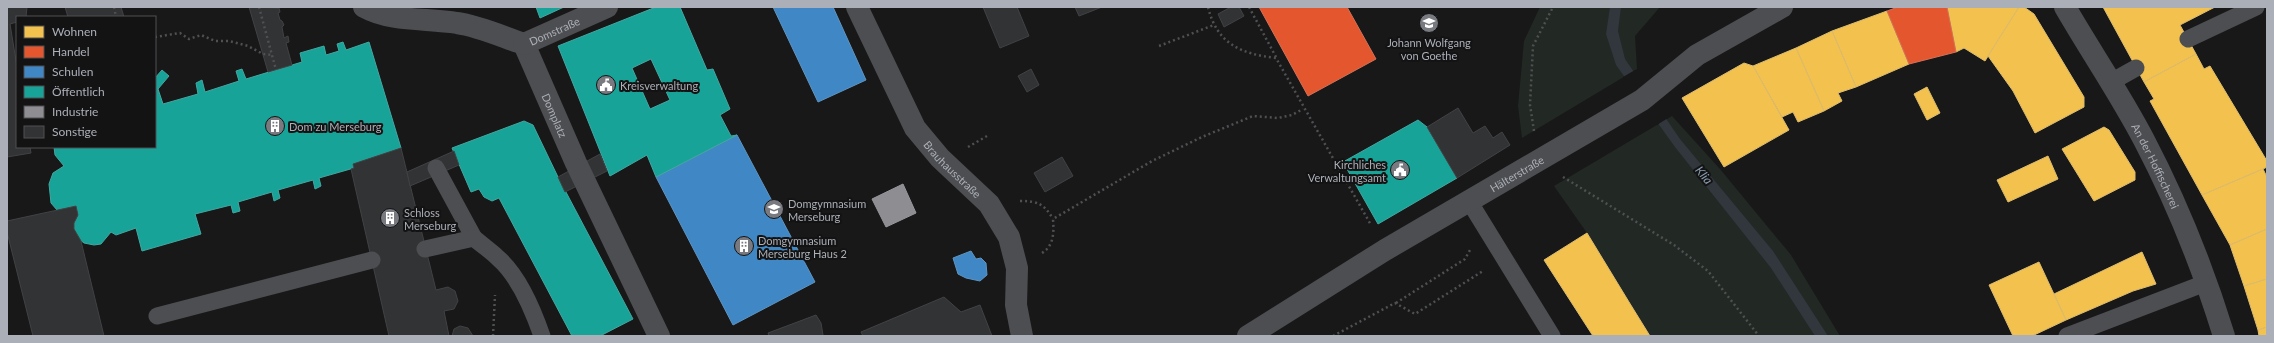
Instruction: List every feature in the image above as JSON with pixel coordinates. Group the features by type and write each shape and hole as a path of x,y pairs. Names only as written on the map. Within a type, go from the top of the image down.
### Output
{"street":[{"path":"364,7 372,11 408,12 458,23 524,44"},
{"name":"Domstraße","path":"524,44 607,7"},
{"name":"Brauhausstraße","path":"857,7 915,128 940,158 995,211 1009,238 1017,268 1016,305 1022,336"},
{"name":"Hälterstraße","path":"1248,336 1385,250 1538,159 1581,136 1642,100 1697,55 1782,7"},
{"name":"An der Hoffischerei","path":"2065,7 2144,139 2170,192 2208,282 2224,336"},
{"name":"Domplatz","path":"524,44 576,163 659,336"}],"lane":[{"path":"2188,39 2256,7"},
{"path":"2111,82 2136,68"},
{"path":"436,168 474,238 499,258 521,289 532,307 542,336"},
{"path":"1469,201 1552,336"},
{"path":"425,249 474,238"},
{"path":"157,316 372,260"},
{"path":"2067,336 2208,282"}],"path":[{"path":"259,7 276,70"},
{"path":"1208,7 1214,25 1225,40 1238,50 1256,56 1276,58"},
{"path":"1249,7 1303,109 1385,250"},
{"path":"1553,7 1533,46 1530,105 1538,159 1573,184 1674,245 1708,271 1759,336"},
{"path":"1159,46 1214,25"},
{"path":"156,37 180,33 189,39 201,35 215,41 229,41 248,46 263,54 272,55"},
{"path":"1053,219 1152,161 1202,137 1253,116 1278,118 1292,115 1303,109"},
{"path":"995,211 1018,201 1033,201 1046,208 1053,219 1054,235 1047,250 1017,268"},
{"path":"1333,336 1395,303 1465,259 1483,222"},
{"path":"1395,303 1415,314 1504,258"}],"shaded area":[{"path":"1540,7 1660,7 1635,36 1637,69 1522,138 1518,106 1524,41"},
{"path":"1672,116 1720,169 1791,255 1840,336 1650,336 1587,233 1554,186"}],"water":[{"name":"Klia","path":"1610,7 1621,7 1618,31 1625,59 1680,139 1773,251 1828,336 1815,336 1771,268 1675,147 1616,65 1606,34"}],"pier":[{"path":"1635,70 1668,118 1657,125 1623,77"}],"building: Wohnen":[{"path":"1947,7 2019,7 1985,61 1964,48 1956,52"},
{"path":"2019,7 2024,7 2034,14 2084,97 2084,107 2035,133 2013,91 1988,56"},
{"path":"2103,7 2215,7 2180,25 2196,54 2144,82"},
{"path":"1887,11 1909,64 1856,87 1832,31"},
{"path":"1832,31 1856,87 1838,93 1842,101 1824,111 1796,48"},
{"path":"1796,48 1824,111 1798,122 1793,112 1782,117 1753,66"},
{"path":"2196,54 2204,69 2210,66 2267,161 2267,167 2202,195 2150,101 2154,99 2144,82"},
{"path":"1744,63 1753,66 1789,130 1724,167 1682,98"},
{"path":"1927,87 1940,113 1927,120 1914,94"},
{"path":"2104,127 2109,130 2135,172 2135,180 2094,201 2062,149"},
{"path":"2048,156 2058,179 2008,202 1997,180"},
{"path":"2263,169 2267,177 2267,229 2230,245 2202,195"},
{"path":"2267,229 2267,279 2244,286 2230,245"},
{"path":"1587,233 1650,336 1593,336 1544,260"},
{"path":"2142,252 2156,284 2133,291 2066,320 2054,294"},
{"path":"2039,262 2066,320 2032,336 2013,336 1989,285"},
{"path":"2267,279 2267,327 2258,330 2244,286"},
{"path":"2267,327 2267,336 2259,336 2258,330"}],"building: Handel":[{"path":"1259,7 1347,7 1376,59 1308,96"},
{"path":"1898,7 1947,7 1956,52 1909,64 1887,11"}],"building: Schulen":[{"path":"773,7 833,7 866,80 818,102"},
{"name":"Domgymnasium Merseburg Haus 2","path":"737,135 815,282 733,325 656,177"},
{"path":"971,251 976,259 981,258 986,263 987,275 980,281 966,278 958,274 953,258"}],"building: Öffentlich":[{"path":"536,7 564,7 540,18"},
{"name":"Kreisverwaltung","path":"656,7 680,7 707,70 713,69 730,109 720,115 731,136 737,135 656,177 647,155 610,176 558,46","holes":["651,59 670,100 650,109 632,68"]},
{"name":"Dom zu Merseburg","path":"343,42 346,50 369,42 401,148 353,164 354,168 319,178 321,186 315,189 313,180 278,190 280,198 274,201 272,192 238,202 240,211 233,213 231,205 195,214 201,234 142,251 136,228 116,235 111,232 101,244 94,245 84,243 79,239 74,229 74,223 78,215 76,206 57,210 51,203 49,184 53,173 64,166 55,155 54,148 156,148 156,77 162,70 169,76 158,89 163,104 198,94 196,83 202,80 205,92 239,81 236,71 242,69 246,79 302,62 300,53 324,46 326,55 339,51 337,44"},
{"name":"Kirchliches Verwaltungsamt","path":"1418,120 1427,127 1457,178 1378,224 1343,162"},
{"path":"524,121 533,125 558,177 633,319 600,336 572,336 499,198 492,201 484,197 479,189 471,192 452,148"}],"building: Industrie":[{"path":"903,184 916,213 886,227 872,199"}],"building: Sonstige":[{"path":"7,7 27,7 26,16 16,16 16,22 10,24 16,61 16,148 30,148 31,153 7,157"},
{"path":"65,7 121,7 124,16 68,16"},
{"path":"249,7 279,8 280,12 278,13 280,20 284,25 282,27 284,38 288,36 289,42 286,43 292,65 268,72"},
{"path":"983,7 1017,7 1029,36 1000,48"},
{"path":"1075,7 1102,7 1079,16"},
{"path":"1231,7 1239,7 1244,16 1224,27 1218,14"},
{"path":"1031,69 1039,85 1027,92 1018,76"},
{"path":"1458,108 1473,133 1485,126 1493,138 1502,132 1510,145 1457,178 1427,127"},
{"name":"Schloss Merseburg","path":"401,148 436,290 448,287 455,291 458,301 454,309 444,311 449,336 389,336 351,169 354,168 353,164"},
{"path":"454,151 459,165 410,186 407,172"},
{"path":"600,154 607,171 565,192 558,177"},
{"path":"1062,157 1073,176 1045,192 1034,173"},
{"path":"76,206 78,215 74,223 74,229 81,241 104,336 33,336 7,232 7,221"},
{"path":"944,297 961,312 980,305 992,336 863,336 861,332"},
{"path":"816,315 821,323 823,335 769,336 768,333"},
{"path":"460,326 468,328 473,336 452,336 454,329"}],"tram line":[{"path":"2056,7 2118,108 2150,165 2182,237 2217,336"},
{"path":"2073,7 2134,103 2164,160 2196,234 2231,336"}],"place":[{"name":"Johann Wolfgang von Goethe","path":"1429,23"},
{"name":"Kreisverwaltung","path":"606,85"},
{"name":"Dom zu Merseburg","path":"275,126"},
{"name":"Kirchliches Verwaltungsamt","path":"1400,170"},
{"name":"Domgymnasium Merseburg","path":"774,209"},
{"name":"Schloss Merseburg","path":"390,218"},
{"name":"Domgymnasium Merseburg Haus 2","path":"744,246"}]}
